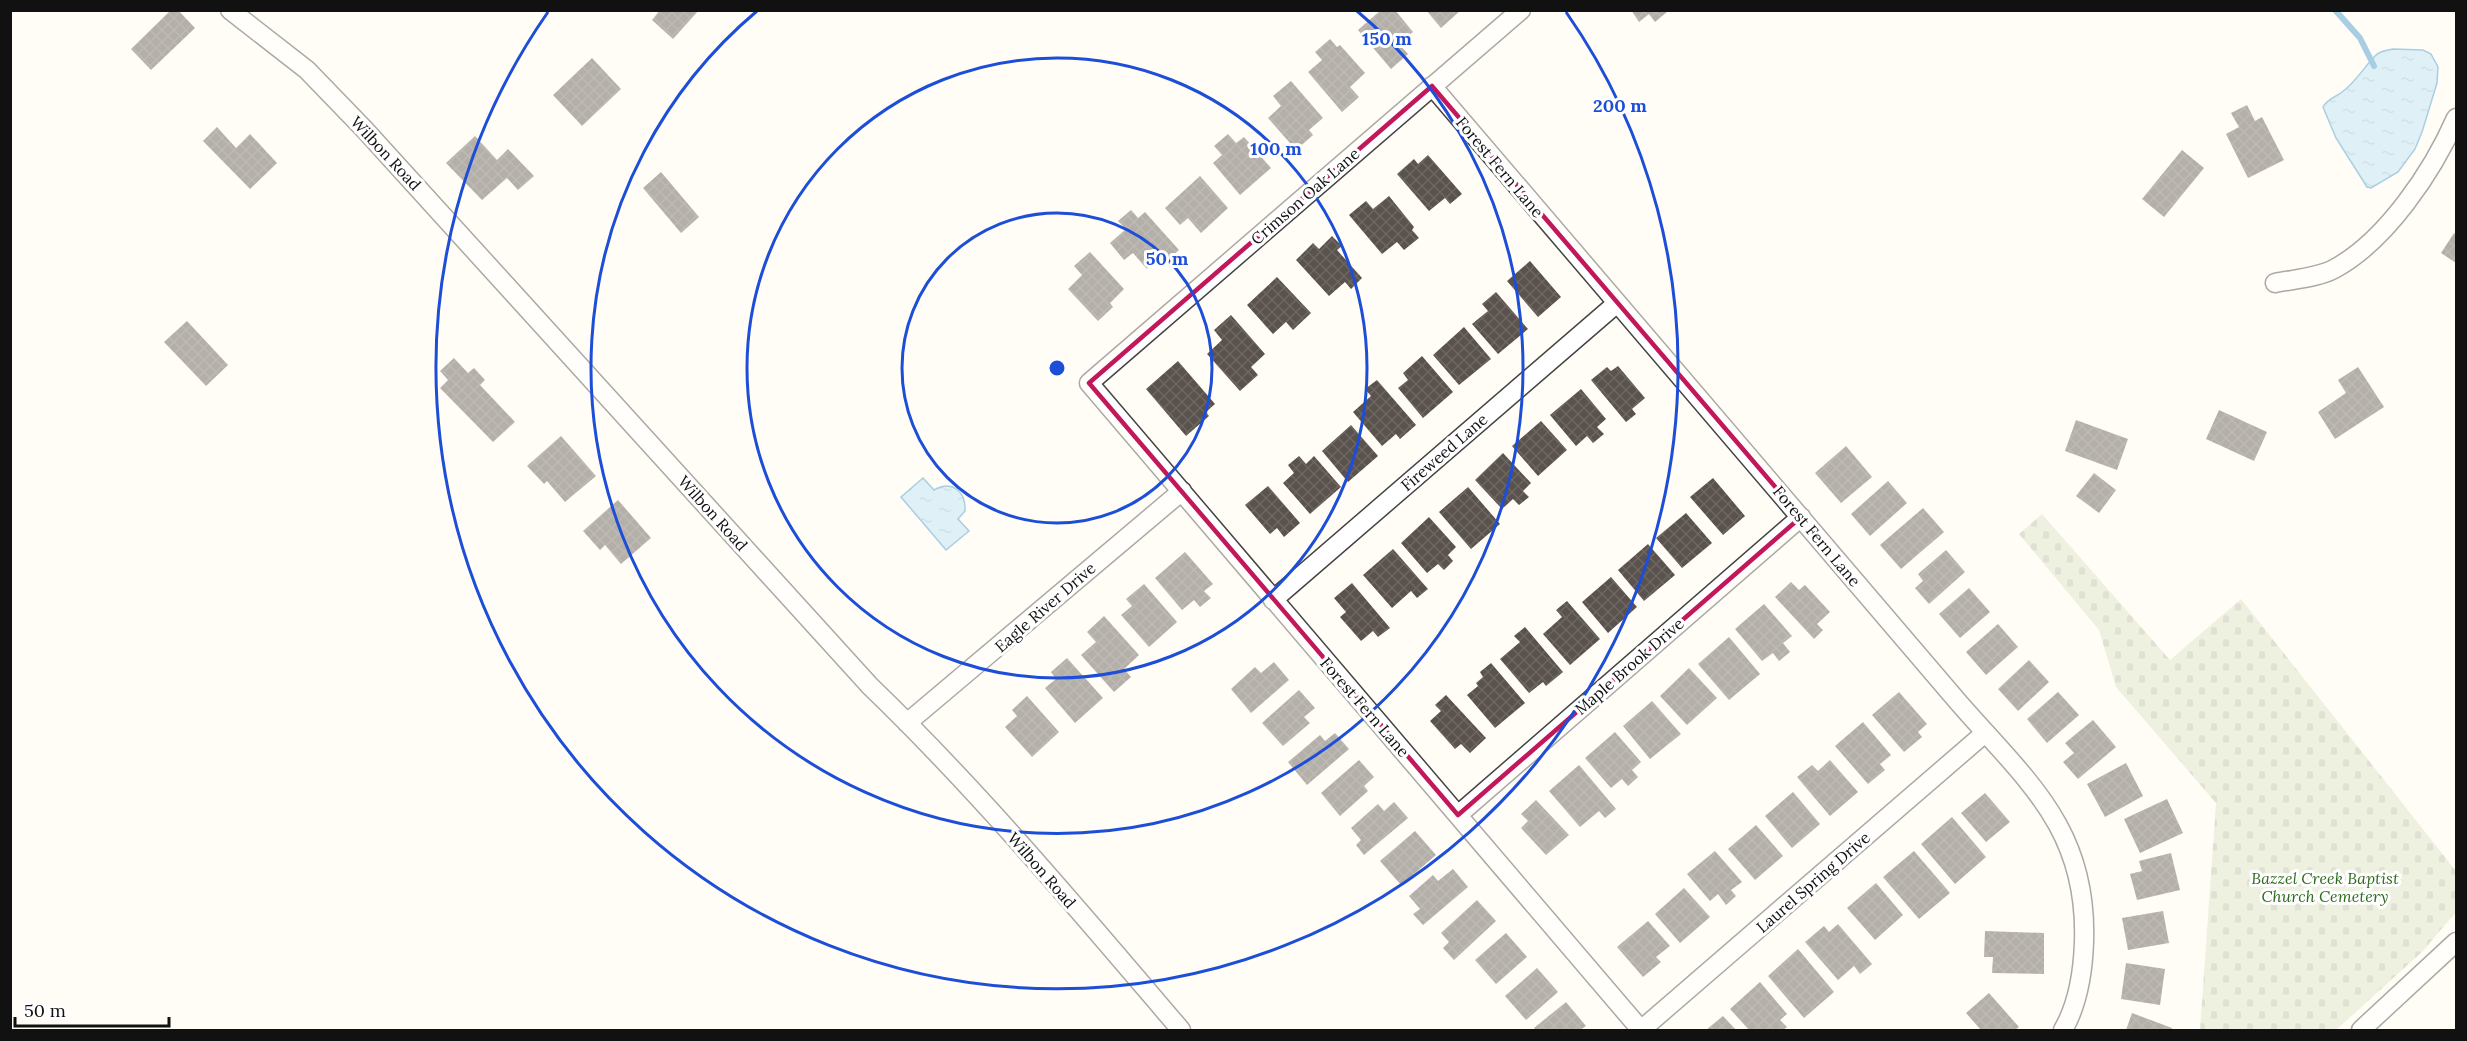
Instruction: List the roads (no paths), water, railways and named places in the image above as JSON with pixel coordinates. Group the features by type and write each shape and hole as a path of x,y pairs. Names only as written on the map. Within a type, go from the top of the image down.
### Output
{"street":[{"name":"Wilbon Road","path":"230,10 307,70 365,130 870,687 907,723 1031,856 1181,1030"},
{"name":"Crimson Oak Lane","path":"1089,383 1521,10"},
{"name":"Forest Fern Lane","path":"1432,86 1985,733 2033,785 2057,821 2075,862 2085,920 2083,972 2063,1030"},
{"path":"2276,283 2332,270 2355,254 2404,205 2426,176 2455,128"},
{"name":"Fireweed Lane","path":"1273,600 1616,303"},
{"name":"Forest Fern Lane","path":"1089,383 1641,1030"},
{"name":"Eagle River Drive","path":"907,723 1182,491"},
{"name":"Maple Brook Drive","path":"1458,815 1801,517"},
{"name":"Laurel Spring Drive","path":"1641,1030 1985,733"},
{"path":"2361,1030 2457,942"}],"water":[{"path":"2393,49 2423,50 2431,54 2438,67 2437,83 2415,149 2398,172 2371,188 2367,187 2336,138 2323,107 2352,84 2377,54"},
{"path":"923,478 934,490 947,486 957,489 965,504 965,511 958,519 969,531 946,550 901,497"}],"waterway":[{"path":"2335,10 2360,38 2374,66"}],"park label":[{"name":"Bazzel Creek Baptist Church Cemetery","path":"2325,887"}]}
